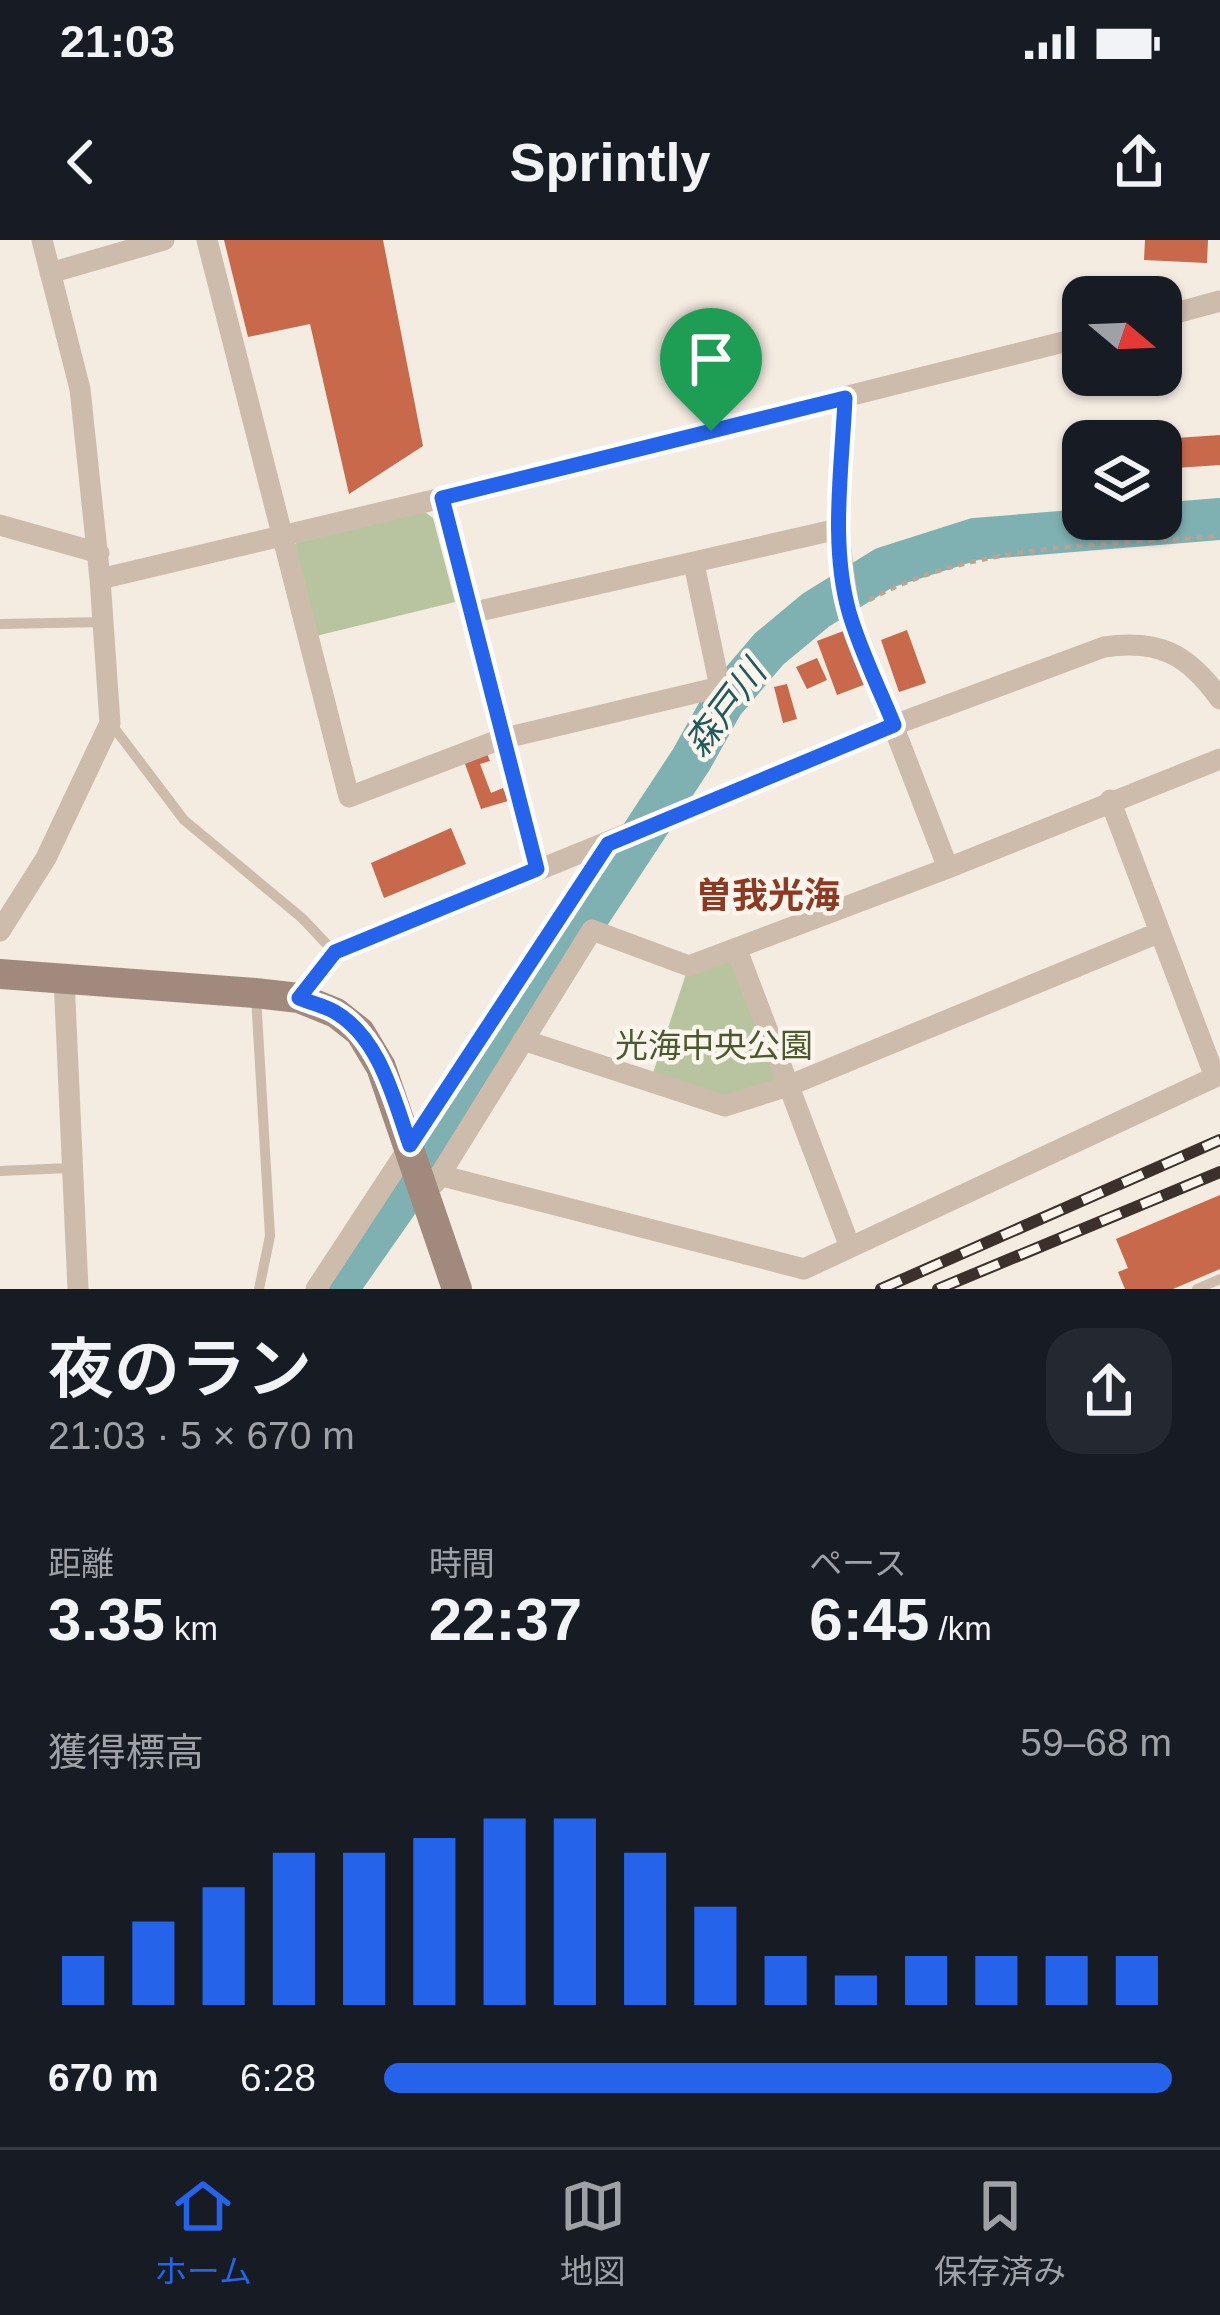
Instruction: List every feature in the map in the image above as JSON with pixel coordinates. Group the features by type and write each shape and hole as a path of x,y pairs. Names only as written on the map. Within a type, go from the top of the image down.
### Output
{"main road":[{"path":"0,974 255,993 299,998 336,1012 360,1031 381,1067 410,1145 434,1187 457,1289"}],"street":[{"path":"0,931 46,858 110,723 99,553 80,389 42,240"},
{"path":"50,273 164,240"},
{"path":"207,240 349,797 501,739 720,687 694,564"},
{"path":"1182,312 1220,302"},
{"path":"100,579 1062,342"},
{"path":"845,398 838,529 848,608 948,868"},
{"path":"442,498 537,869"},
{"path":"0,525 99,553"},
{"path":"471,613 838,529"},
{"path":"299,998 335,952 894,725 1104,647 1139,642 1170,653 1199,670 1220,699"},
{"path":"1110,800 1215,1077 804,1269 434,1187 592,930 689,966 948,868 1110,800 1220,759"},
{"path":"316,1289 617,839"},
{"path":"523,1040 725,1106 788,1086 1158,932"},
{"path":"736,950 850,1247"},
{"path":"64,978 78,1289"}],"lane":[{"path":"0,624 103,622"},
{"path":"110,723 184,820 302,918 335,952"},
{"path":"255,993 271,1236 259,1289"},
{"path":"0,1172 70,1168"},
{"path":"1197,1289 1220,1279"}],"path":[{"path":"848,608 905,580 982,557 1220,536"}],"green space":[{"path":"425,512 433,518 455,602 312,637 291,552 296,543"},
{"name":"光海中央公園","path":"734,955 781,1083 726,1102 652,1076 686,974"}],"building":[{"path":"224,240 383,240 423,446 349,494 310,324 248,337"},
{"path":"1145,240 1208,240 1207,263 1144,260"},
{"path":"1220,435 1220,465 1182,468 1182,438"},
{"path":"846,630 866,684 837,695 817,641"},
{"path":"907,630 926,683 899,692 881,640"},
{"path":"817,658 827,680 807,689 796,667"},
{"path":"787,684 797,719 783,723 774,687"},
{"path":"486,751 490,761 480,764 491,793 503,788 508,801 481,809 463,758"},
{"path":"451,828 466,864 384,898 371,863"},
{"path":"1220,1195 1220,1269 1173,1289 1125,1289 1118,1272 1128,1268 1116,1239"}],"waterway":[{"name":"森戸川","path":"337,1289 439,1143 691,760 723,703 769,649 816,610 884,568 975,539 1220,519"}],"railway":[{"path":"881,1289 1220,1140"},
{"path":"938,1289 1220,1172"}],"district":[{"name":"曽我光海","path":"768,895"}],"route":[{"path":"845,398 838,529 843,577 849,611 894,725 608,844 410,1145 381,1067 360,1031 336,1012 299,998 335,952 537,869 442,498 711,431 845,398"}]}
